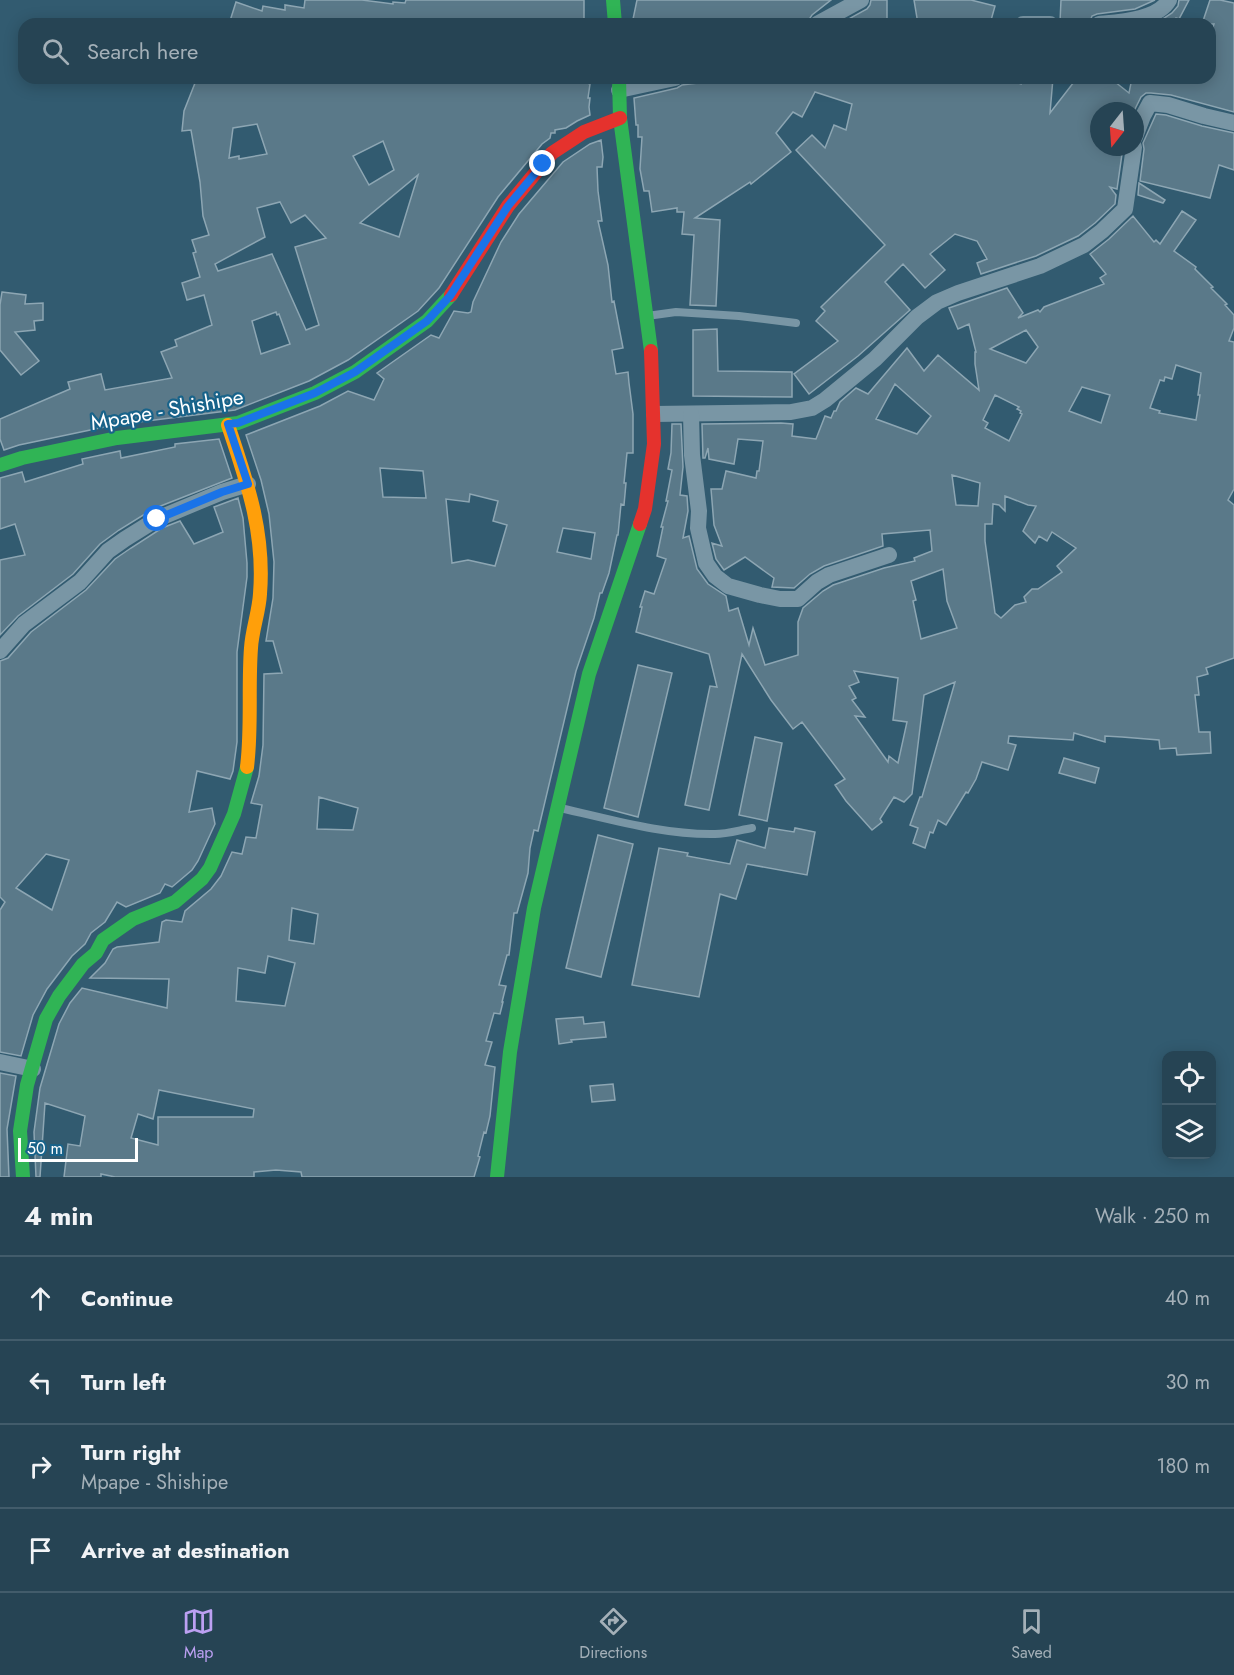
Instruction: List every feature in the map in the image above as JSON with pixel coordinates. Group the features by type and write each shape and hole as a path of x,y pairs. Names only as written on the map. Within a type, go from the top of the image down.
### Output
{"street":[{"path":"614,0 615,18"},
{"path":"828,18 861,0"},
{"path":"1143,18 1166,5 1169,0"},
{"path":"497,1177 510,1052 534,908 589,674 645,509 654,444 651,356 620,118 619,84"},
{"path":"1144,114 1150,103 1168,105 1234,123"},
{"name":"Mpape - Shishipe","path":"0,465 117,438 238,423 325,388 355,372 427,321 450,296 508,206 552,153 584,132 620,118"},
{"path":"654,414 791,412 812,408 875,359 917,317 937,302 1040,266 1084,245 1102,231 1125,209 1133,156"},
{"path":"691,414 692,455 699,511 698,528 702,548 710,569 728,586 780,599 798,599 817,582 829,575 889,555"},
{"path":"23,1177 20,1131 27,1085 46,1019 82,964 96,952 103,940 133,920 175,902 202,879 210,868 234,814 246,774 250,743 251,647 261,576 260,541 248,484 228,424"},
{"path":"0,651 24,624 80,582 108,551 124,539 157,519 222,492 248,484"},
{"path":"0,1062 33,1069"}],"lane":[{"path":"647,316 676,312 796,323"},
{"path":"558,807 679,832 717,834 752,828"}],"building":[{"path":"305,0 362,0 393,4 393,2 405,3 406,0 584,0 584,18 231,18 236,2 262,11 263,6 285,10 285,5 304,8"},
{"path":"637,0 831,0 810,18 633,18"},
{"path":"871,0 887,0 887,18 850,18 867,9"},
{"path":"914,0 971,0 995,6 992,18 917,18"},
{"path":"1061,0 1155,0 1135,9 1097,14 1091,18 1060,18"},
{"path":"1179,0 1189,0 1180,18 1164,18 1172,13 1178,6"},
{"path":"1210,0 1234,3 1234,112 1171,95 1151,93 1146,93 1138,102 1090,102 1090,156 1122,156 1117,189 1110,187 1116,195 1115,204 1078,236 1036,256 981,274 977,263 987,259 977,241 955,234 930,254 945,270 925,288 903,264 885,282 910,310 858,356 809,394 794,374 838,341 816,321 825,311 821,307 885,245 796,150 812,135 825,148 834,125 846,130 852,104 815,92 802,117 793,112 776,133 791,152 751,184 750,182 695,218 720,220 716,306 690,305 694,235 682,234 684,212 677,212 677,208 652,212 649,191 644,191 640,169 642,137 638,137 634,98 690,84 1052,84 1050,113 1072,84 1118,84 1129,93 1131,84 1216,84 1216,18 1204,18"},
{"path":"195,84 590,84 588,98 590,98 590,115 551,133 550,138 542,144 498,197 439,288 418,311 348,360 309,381 235,410 114,425 4,450 0,439 0,419 70,389 68,382 101,374 105,390 172,378 161,352 177,346 175,340 212,325 204,295 187,300 182,283 200,277 192,240 209,235 203,216 191,130 182,131 184,111","holes":["257,124 267,154 239,159 239,156 229,158 233,128","383,141 394,170 369,185 353,156","418,175 399,237 360,223","280,202 291,223 305,215 326,238 295,247 319,325 306,330 272,254 218,271 215,264 265,237 257,208","276,312 277,315 279,314 290,344 261,354 252,321"]},
{"path":"1156,114 1234,133 1234,170 1219,165 1210,198 1140,181 1144,141"},
{"path":"601,140 602,167 597,167 602,221 598,221 608,265 612,302 614,301 623,348 612,350 616,374 628,372 633,414 633,453 627,453 624,505 621,504 618,535 609,573 602,593 600,593 576,671 538,831 534,830 528,873 517,913 514,913 509,955 507,955 499,985 506,986 503,1002 500,1014 494,1013 486,1041 492,1042 485,1065 495,1067 490,1116 474,1177 302,1177 301,1172 276,1170 254,1172 254,1177 115,1177 101,1174 101,1177 64,1177 68,1144 80,1146 85,1116 45,1103 40,1177 36,1177 34,1132 40,1088 59,1024 70,1003 82,988 167,1008 169,979 90,978 105,963 113,949 159,942 162,922 166,920 182,922 185,911 211,889 221,876 232,852 242,854 246,837 256,838 262,805 251,803 259,776 263,745 264,674 282,673 273,641 266,641 273,598 274,562 269,514 261,480 246,435 320,406 348,391 374,400 384,379 377,373 431,335 439,338 454,311 471,312 473,302 501,242 519,214 563,162 590,144","holes":["380,468 423,471 426,498 383,497","470,494 498,501 493,521 507,525 495,566 468,560 452,563 446,499 469,502","563,528 595,533 591,559 557,552","319,797 358,808 353,830 317,829","292,908 318,914 314,944 289,940","268,956 295,963 285,1006 236,1001 238,968 265,973","159,1090 254,1109 253,1117 158,1117 158,1145 131,1138 138,1114 153,1119"]},
{"path":"1139,183 1165,200 1163,203 1138,195"},
{"path":"1182,211 1196,220 1174,251 1196,267 1195,269 1213,287 1211,288 1227,304 1225,305 1234,315 1234,328 1229,341 1234,342 1234,489 1228,500 1234,505 1234,658 1206,668 1208,674 1197,677 1199,695 1195,695 1199,732 1210,732 1211,753 1177,755 1176,748 1160,749 1159,740 1105,736 1105,742 1074,733 1073,740 1009,736 1008,743 1016,745 1008,770 982,762 968,793 966,792 946,825 938,820 933,833 930,832 925,848 913,843 918,828 910,825 920,797 922,797 955,682 924,695 912,794 904,802 894,797 880,819 882,822 872,830 835,785 845,779 802,722 793,729 771,700 742,654 709,810 685,805 710,686 717,687 709,654 636,632 645,591 654,594 666,559 657,556 672,470 668,469 672,424 681,424 683,467 680,495 687,496 688,511 683,538 689,536 697,569 708,584 726,596 729,611 738,608 749,645 753,628 765,665 798,655 798,622 803,608 833,585 884,568 915,561 914,558 932,551 930,530 882,534 883,546 824,566 810,574 794,588 772,587 774,578 745,557 724,570 716,559 712,543 722,546 714,525 711,489 722,489 726,471 756,478 763,441 738,439 734,464 709,459 708,448 703,458 702,424 793,424 792,436 816,439 825,416 831,418 840,402 856,388 868,394 907,348 924,371 938,355 979,390 975,364 976,352 969,324 958,329 949,308 1007,288 1023,313 1018,318 1038,310 1040,312 1044,307 1104,284 1100,278 1106,274 1090,254 1133,216 1154,242 1156,240 1160,244","holes":["1026,330 1038,347 1026,363 990,349","1176,365 1201,373 1196,420 1159,413 1160,411 1150,408 1160,380 1164,381 1165,377 1172,379","895,384 931,416 917,434 876,419","1082,387 1110,395 1101,423 1069,411","995,395 1019,407 1017,409 1022,414 1009,441 985,428 988,423 983,420","952,475 980,483 978,506 956,505","1005,496 1036,506 1023,531 1035,543 1039,536 1047,541 1052,532 1076,548 1057,566 1062,572 1038,589 1032,589 1024,597 1026,602 1015,605 1001,618 995,613 985,541 985,524 992,524 993,504 999,505 1005,511","943,569 947,601 957,628 921,639 913,601 916,600 911,581","854,671 898,678 893,720 907,722 898,763 889,756 888,762 855,716 865,717 852,700 856,698 849,686 859,682"]},
{"path":"2,292 26,295 25,304 43,303 43,320 34,321 35,330 15,332 39,361 21,375 0,350"},
{"path":"717,329 718,371 792,372 792,397 693,396 693,330"},
{"path":"219,439 232,478 153,509 119,530 100,544 73,574 18,616 0,635 0,560 25,555 15,524 0,529 0,478 22,472 25,482 83,464 82,459 120,451 121,458 175,447 175,444"},
{"path":"238,498 243,518 247,563 237,652 237,742 233,771 230,779 197,771 189,812 212,808 215,824 192,870 172,887 165,884 160,893 126,907 117,902 105,922 91,933 85,944 72,956 47,989 33,1015 21,1056 0,1052 0,910 5,902 0,897 0,661 8,658 31,632 86,590 115,559 162,528 180,521 194,544 223,532 214,507","holes":["46,854 69,860 52,910 16,888"]},
{"path":"638,665 672,673 638,817 604,808"},
{"path":"755,737 782,743 767,821 739,815"},
{"path":"1064,758 1099,768 1095,783 1059,773"},
{"path":"769,828 794,832 795,828 815,832 807,875 747,864 736,899 720,894 699,997 632,985 659,848 730,864 737,840 765,848"},
{"path":"598,835 633,844 601,977 566,968"},
{"path":"583,1017 584,1024 604,1022 606,1037 571,1040 572,1042 559,1044 556,1019"},
{"path":"0,1073 16,1076 7,1129 9,1177 0,1177"},
{"path":"613,1084 615,1100 592,1102 590,1086"}],"traffic: fast":[{"path":"613,0 614,18"},
{"path":"619,84 620,118 651,351"},
{"path":"0,465 22,458 117,438 238,423 315,393 355,372 427,321 451,295"},
{"path":"497,1177 510,1052 534,908 589,674 640,524"},
{"path":"23,1177 20,1131 27,1085 46,1019 59,996 83,964 96,953 103,940 133,919 175,902 202,879 210,868 234,814 247,767"}],"traffic: slow":[{"path":"228,425 248,487 260,549 260,594 251,648 247,767"}],"traffic: jam":[{"path":"451,295 508,206 552,153 584,132 620,118"},
{"path":"640,524 645,509 654,444 651,351"}],"route":[{"path":"157,519 222,492 248,484 228,424 238,423 315,393 355,372 427,321 450,296 508,206 543,164"}]}
